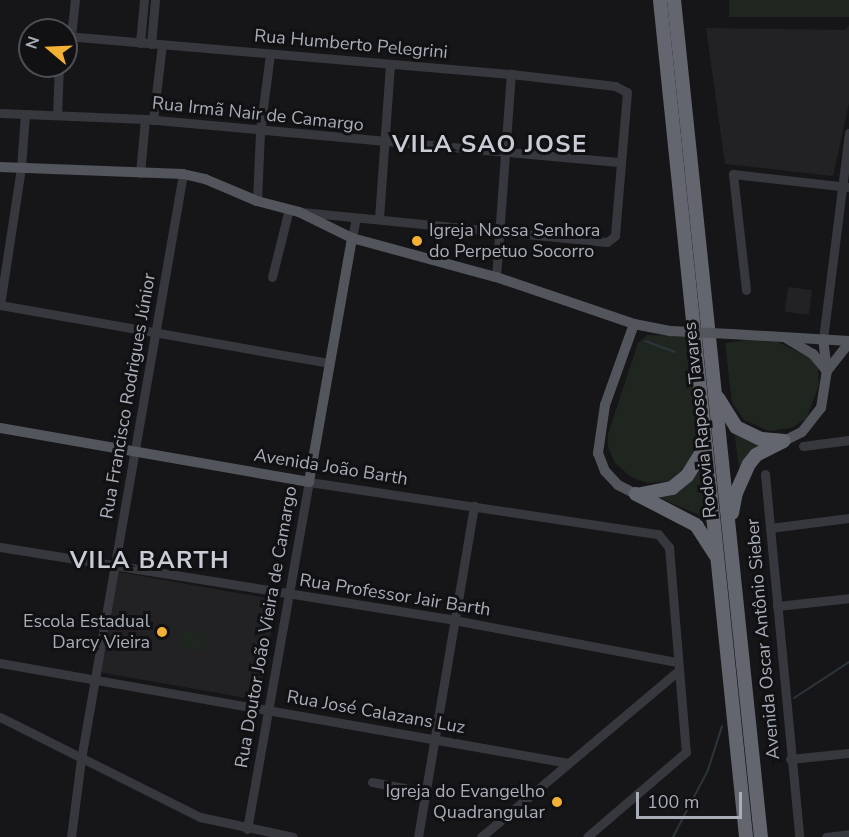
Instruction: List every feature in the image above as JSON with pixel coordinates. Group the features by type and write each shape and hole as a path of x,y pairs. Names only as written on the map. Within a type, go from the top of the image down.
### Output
{"highway":[{"name":"Rodovia Raposo Tavares","path":"660,0 720,564 746,837"},
{"name":"Rodovia Raposo Tavares","path":"674,0 761,837"},
{"path":"714,387 736,427 761,439 784,441"},
{"path":"729,527 744,472 756,456 784,441"},
{"path":"636,494 652,495 672,488 687,476 707,443"},
{"path":"636,494 696,525 720,564"}],"main road":[{"path":"0,167 183,174 257,201 294,211 352,238 496,278 651,329 849,342"},
{"name":"Rua Doutor João Vieira de Camargo","path":"309,482 352,238"},
{"path":"618,319 628,339"},
{"path":"634,324 605,405 598,453 605,471 618,485 636,494"},
{"path":"628,339 651,329"},
{"path":"782,337 813,354 827,371"},
{"path":"784,441 813,422 825,393 827,371 823,339"},
{"path":"827,371 849,342"},
{"name":"Avenida João Barth","path":"0,428 309,482"}],"street":[{"path":"72,18 75,0"},
{"path":"140,43 144,0"},
{"path":"151,44 155,0"},
{"name":"Rua Humberto Pelegrini","path":"78,38 512,74 615,86 627,92 621,162"},
{"path":"140,173 162,45"},
{"path":"257,201 260,131 270,54"},
{"path":"379,218 390,64"},
{"path":"496,278 508,154 512,74"},
{"path":"57,114 58,78"},
{"name":"Rua Irmã Nair de Camargo","path":"0,113 149,120 384,144 621,162"},
{"path":"25,114 21,168 0,305 330,363"},
{"path":"823,339 845,187 849,133"},
{"path":"272,277 294,211 379,218 500,234 608,242 615,236 621,162"},
{"name":"Rua Francisco Rodrigues Júnior","path":"71,837 81,759 183,174"},
{"path":"746,290 733,174 845,187"},
{"name":"Rua Doutor João Vieira de Camargo","path":"352,238 356,217"},
{"path":"803,446 849,440"},
{"name":"Avenida Oscar Antônio Sieber","path":"765,474 789,759 799,837"},
{"name":"Rua Doutor João Vieira de Camargo","path":"247,829 309,482"},
{"name":"Avenida João Barth","path":"309,482 658,534 669,548 677,666"},
{"path":"418,837 474,506"},
{"path":"770,528 849,518"},
{"name":"Rua Professor Jair Barth","path":"0,547 289,596 454,620 677,666"},
{"path":"777,606 849,598"},
{"name":"Rua José Calazans Luz","path":"0,663 568,763"},
{"path":"587,837 686,752 677,666"},
{"path":"482,837 677,666"},
{"path":"0,717 200,817 247,829 293,837"},
{"path":"789,759 849,753"},
{"path":"372,783 426,792"},
{"path":"826,837 849,834"}],"shaded area":[{"path":"729,0 849,0 849,17 729,17"},
{"path":"849,25 849,103 833,176 725,164 706,28 846,30"},
{"path":"788,287 812,290 809,315 785,312"},
{"path":"647,335 691,336 700,452 672,481 648,483 631,477 615,463 608,447 608,434 638,343"},
{"path":"746,340 776,341 811,358 818,368 819,385 806,419 791,428 769,431 744,420 732,403 725,343"},
{"path":"733,425 775,442 740,475 735,438"},
{"path":"709,460 711,527 699,515 656,496 678,489"},
{"name":"Escola Estadual Darcy Vieira","path":"119,572 277,600 259,700 101,672"},
{"path":"181,630 208,634 205,651 179,647"}],"waterway":[{"path":"645,341 675,352"},
{"path":"794,698 849,662"},
{"path":"673,837 708,770 722,726"}],"place":[{"name":"Igreja Nossa Senhora do Perpetuo Socorro","path":"417,241"},
{"name":"Escola Estadual Darcy Vieira","path":"162,632"},
{"name":"Igreja do Evangelho Quadrangular","path":"557,802"}],"district":[{"name":"VILA SAO JOSE","path":"490,145"},
{"name":"VILA BARTH","path":"150,561"}]}
